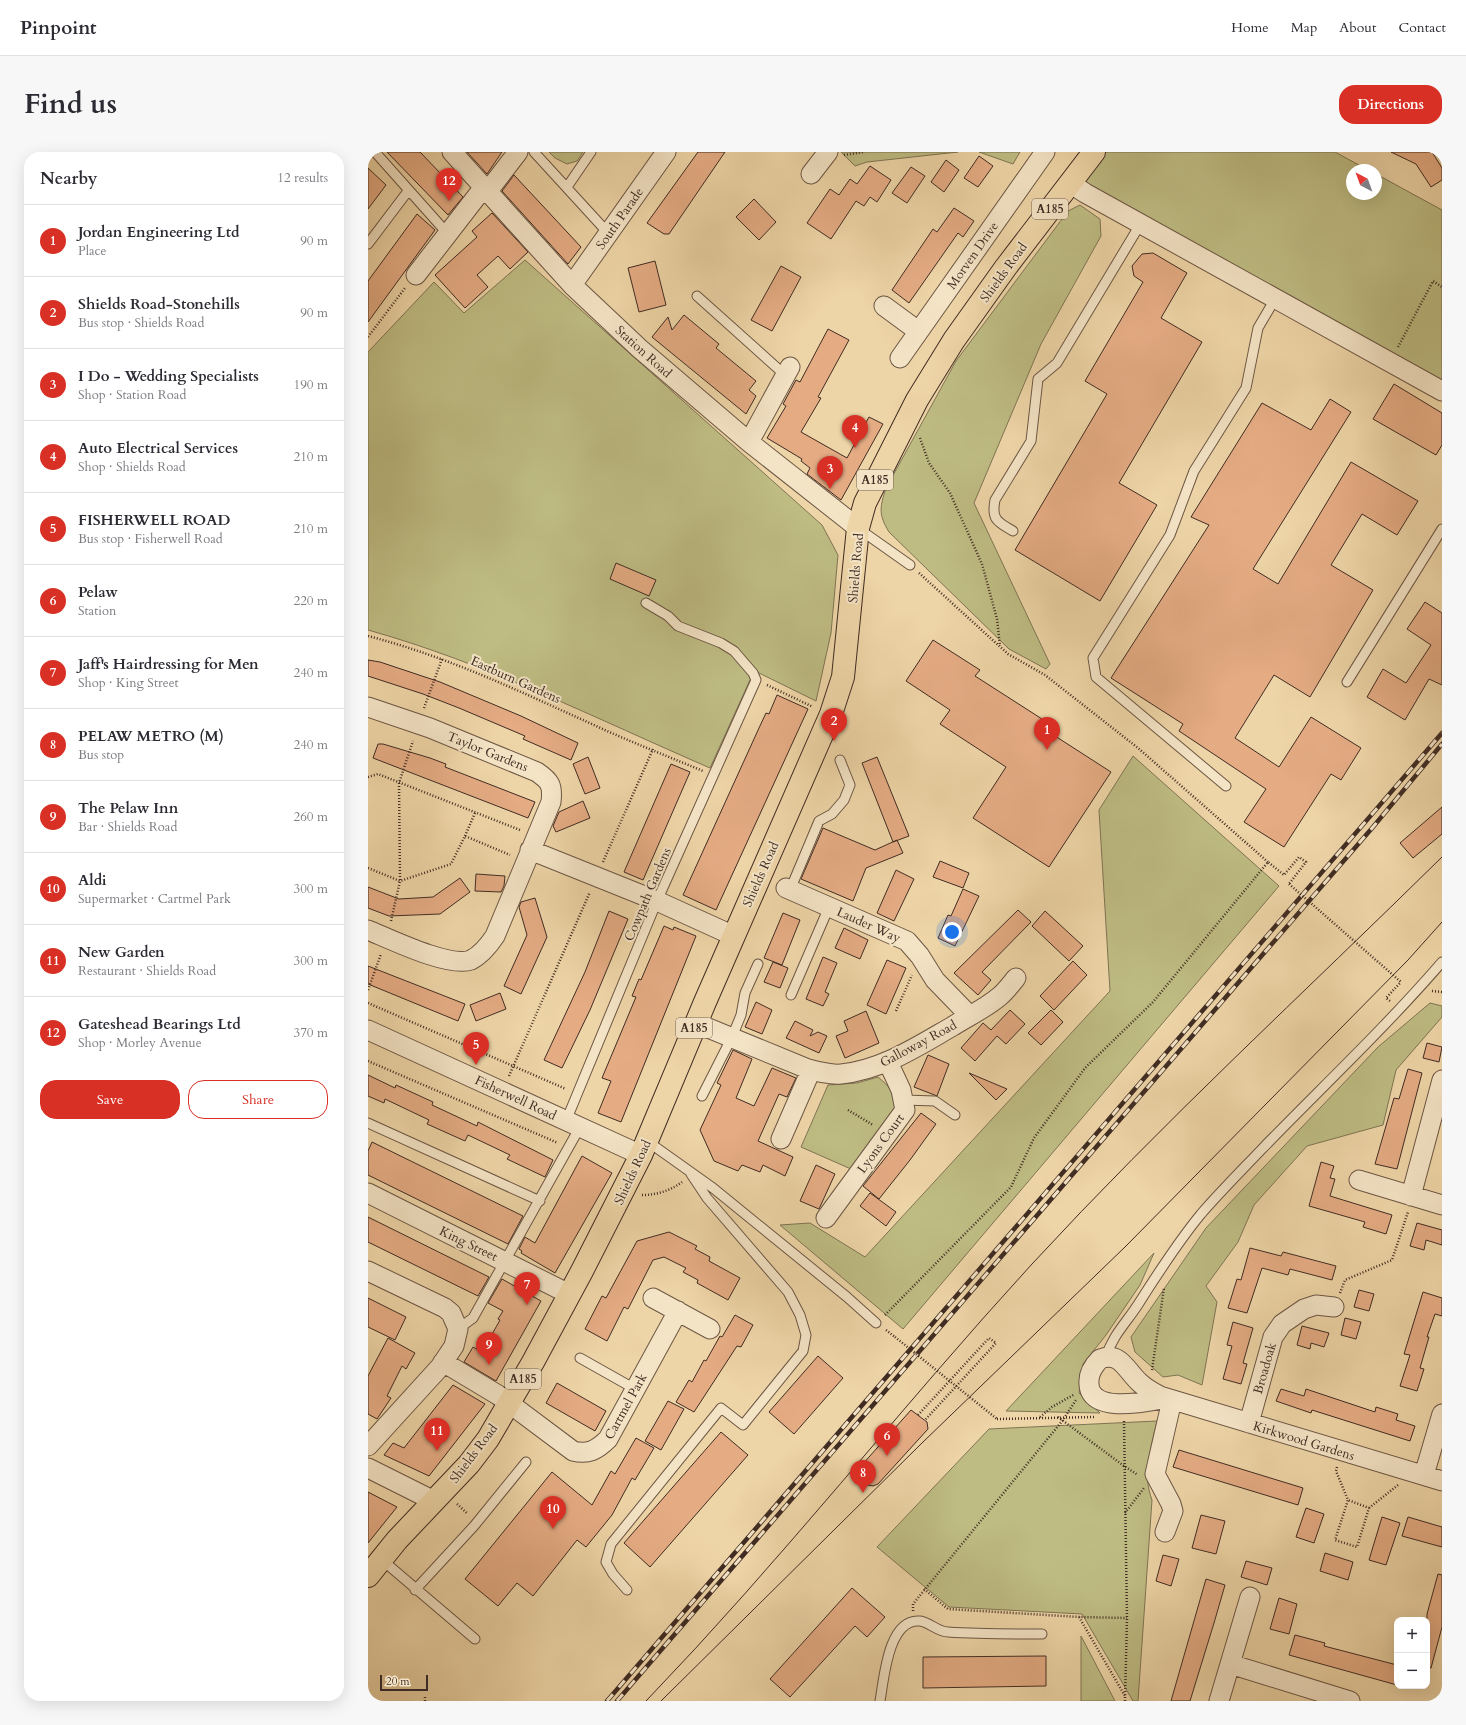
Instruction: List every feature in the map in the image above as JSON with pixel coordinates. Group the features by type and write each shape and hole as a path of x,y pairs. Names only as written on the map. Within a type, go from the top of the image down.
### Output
{"main road":[{"name":"Shields Road","path":"368,1576 381,1559 469,1464 488,1439 622,1195 644,1148 696,1023 831,714 843,677 858,528 865,503 910,414 954,340 1094,152"}],"street":[{"name":"Station Road","path":"452,152 572,285 639,348 749,442 858,528"},
{"path":"416,275 447,233 518,152"},
{"name":"South Parade","path":"572,285 666,152"},
{"name":"Morven Drive","path":"900,358 1045,152"},
{"path":"811,174 822,154"},
{"path":"1070,183 1085,193 1442,391"},
{"path":"884,306 918,331"},
{"path":"749,442 788,371"},
{"name":"Taylor Gardens","path":"368,707 418,724 537,772 549,780 552,790 551,802 494,936 487,948 470,960 453,961 438,957 368,930"},
{"path":"531,849 657,901 734,936"},
{"name":"Lauder Way","path":"788,889 901,937 910,943 935,980 970,1016"},
{"name":"Galloway Road","path":"696,1023 811,1070 825,1074 841,1074 864,1070 888,1062 970,1016 1000,996 1016,978"},
{"name":"Fisherwell Road","path":"368,1030 573,1124 644,1148"},
{"name":"Lyons Court","path":"826,1218 905,1110 901,1090 888,1062"},
{"path":"781,1138 811,1070"},
{"path":"1412,1196 1442,1080"},
{"path":"1359,1180 1442,1205"},
{"name":"King Street","path":"368,1193 506,1261 569,1294"},
{"path":"368,1271 445,1308 451,1313 458,1329 454,1346 443,1362 368,1446"},
{"path":"653,1298 710,1329"},
{"name":"Broadoak","path":"1249,1423 1273,1337 1282,1324 1304,1309 1316,1305 1334,1307"},
{"name":"Cartmel Park","path":"443,1362 498,1395 573,1451 581,1453 591,1452 600,1447 608,1439 678,1311"},
{"name":"Kirkwood Gardens","path":"1170,1399 1112,1403 1098,1399 1089,1387 1088,1380 1095,1364 1106,1357 1118,1359 1140,1383 1149,1390 1170,1399 1442,1481"},
{"path":"1165,1532 1173,1511 1172,1504 1157,1481 1155,1466 1170,1399"},
{"path":"1415,1473 1442,1414"},
{"path":"368,1468 439,1497"},
{"path":"1219,1701 1250,1598"},
{"path":"1230,1664 1350,1701"}],"lane":[{"path":"375,152 447,233"},
{"path":"534,152 609,234"},
{"path":"566,187 591,152"},
{"path":"368,244 408,190"},
{"path":"1013,532 996,521 992,512 995,500 1031,441 1038,379 1057,363 1141,223"},
{"path":"697,296 788,371"},
{"path":"1226,786 1096,677 1093,658 1170,535 1194,471 1246,388 1258,328 1275,299"},
{"path":"858,528 910,565"},
{"path":"1347,682 1442,529"},
{"path":"646,603 668,616 678,626 721,643 734,651 753,673 756,680"},
{"name":"Cowpath Gardens","path":"458,1329 473,1318 569,1148 577,1094 657,901 756,680"},
{"path":"788,889 819,821 832,814 844,800 850,785 840,760"},
{"path":"791,995 828,907"},
{"path":"1106,1357 1109,1345 1130,1318 1168,1259 1201,1214 1419,989 1442,962"},
{"path":"702,1096 732,1038 741,1015 745,993 758,964"},
{"path":"904,1100 935,1101 955,1115"},
{"path":"368,1123 540,1201"},
{"path":"644,1148 691,1174 719,1193 876,1324"},
{"path":"627,1590 613,1574 606,1562 611,1544 721,1408 743,1425 803,1351 806,1334 800,1315 788,1292 707,1198 691,1174"},
{"path":"580,1358 635,1389"},
{"path":"415,1590 477,1521 526,1462"},
{"path":"381,1559 415,1590 475,1639"},
{"path":"880,1701 891,1647 899,1628 907,1623 920,1621 945,1632 1042,1634"}],"path":[{"path":"368,337 416,275"},
{"path":"1390,362 1433,281 1442,287"},
{"path":"910,414 930,463 950,493 982,564 997,619 1000,646"},
{"path":"910,565 1008,654 1045,675 1138,748 1284,875 1299,857 1306,862 1289,884 1401,982 1386,998 1390,1002 1394,998"},
{"name":"Eastburn Gardens","path":"368,636 402,644 489,676 599,727 653,749 712,776"},
{"path":"368,990 387,937 400,881 400,783 418,724 442,659"},
{"path":"756,680 831,714"},
{"path":"502,1091 653,749"},
{"path":"368,777 378,774 475,813 531,849"},
{"path":"368,868 400,881 451,864 475,813"},
{"path":"465,836 531,849"},
{"path":"876,1324 1011,1187 1034,1138 1085,1068 1153,1002 1268,862"},
{"path":"896,1011 920,956"},
{"path":"368,1003 577,1094"},
{"path":"368,1061 569,1148"},
{"path":"848,1110 888,1132"},
{"path":"622,1195 656,1194 669,1190 691,1174"},
{"path":"1334,1307 1345,1280 1392,1260 1412,1196"},
{"path":"1149,1390 1168,1259"},
{"path":"895,1337 997,1419 1095,1417"},
{"path":"918,1415 989,1338 996,1343 925,1420"},
{"path":"1039,1417 1070,1395 1077,1393"},
{"path":"1058,1417 1124,1466"},
{"path":"914,1622 913,1604 1066,1417"},
{"path":"1124,1417 1127,1618 1125,1701"},
{"path":"1342,1451 1336,1471 1348,1500 1335,1540 1357,1547 1369,1508 1415,1473"},
{"path":"1125,1513 1146,1486"},
{"path":"439,1497 477,1521"},
{"path":"1348,1500 1369,1508"},
{"path":"924,1590 948,1608 1079,1617 1127,1618"},
{"path":"1079,1617 1125,1696"},
{"path":"425,1696 425,1701"}],"shaded area":[{"path":"549,152 583,152 577,161 567,164 555,158"},
{"path":"841,152 958,152 867,162 855,166"},
{"path":"979,152 1020,152 1013,164"},
{"path":"1099,152 1335,152 1357,164 1346,164 1346,200 1382,200 1382,177 1442,210 1442,380 1076,183"},
{"path":"1080,205 1100,219 1101,236 1041,344 974,503 1050,664 1046,669 1009,649 889,532 883,520 881,506 886,488 956,361 1068,211"},
{"path":"525,260 822,525 838,555 831,633 816,701 759,673 750,680 710,768 498,675 412,643 368,630 368,352 434,282 464,313"},
{"path":"1133,756 1279,886 903,1329 780,1225 810,1223 865,1257 1110,991 1099,810"},
{"path":"1430,1003 1442,1006 1442,1017 1396,1070 1383,1125 1307,1146 1254,1205 1238,1242 1206,1286 1217,1302 1202,1385 1178,1375 1163,1377 1135,1352 1131,1337 1206,1228 1378,1047"},
{"path":"878,1077 891,1090 897,1107 851,1169 801,1147 828,1085 857,1083"},
{"path":"1154,1253 1140,1285 1106,1335 1083,1364 1079,1393 1100,1413 1006,1411"},
{"path":"1157,1421 1148,1461 1149,1490 1152,1500 1138,1701 1133,1701 1082,1614 949,1607 877,1547 989,1429"},
{"path":"1081,1636 1115,1701 1081,1701"}],"building":[{"path":"387,152 420,152 463,197 448,215"},
{"path":"467,152 502,152 487,174"},
{"path":"698,152 725,152 669,234 664,234 647,223"},
{"path":"1391,152 1432,152 1442,168 1442,180 1431,187 1416,164"},
{"path":"979,156 993,166 978,187 964,178"},
{"path":"946,160 959,170 944,192 931,182"},
{"path":"870,166 891,180 877,202 870,197 864,206 856,201 831,239 807,223 830,189 839,195 850,179 857,184"},
{"path":"911,167 925,176 907,203 892,193"},
{"path":"368,168 386,185 368,209"},
{"path":"514,175 581,247 568,264 502,191"},
{"path":"754,199 776,222 759,240 736,217"},
{"path":"954,208 974,221 963,237 958,233 909,303 892,290 933,229 937,232"},
{"path":"492,213 528,252 510,269 498,256 477,275 488,287 465,308 435,275 477,237 472,231"},
{"path":"417,214 435,230 368,322 368,281"},
{"path":"1153,253 1187,273 1161,318 1202,342 1119,483 1157,505 1100,601 1015,550 1107,394 1085,381 1143,282 1134,276 1132,266 1142,254"},
{"path":"655,261 666,305 639,312 628,268"},
{"path":"781,266 801,277 772,331 751,320"},
{"path":"684,315 719,344 716,348 756,381 749,390 756,396 746,414 652,337 668,317 672,330"},
{"path":"828,329 849,340 818,397 821,398 801,432 847,458 869,417 883,424 841,500 807,474 810,468 801,461 802,459 767,438 786,406 783,404 796,380 800,382"},
{"path":"1394,384 1442,413 1442,445 1436,455 1373,419"},
{"path":"1330,399 1351,412 1253,569 1278,584 1351,462 1418,501 1397,535 1362,514 1331,565 1373,590 1310,697 1274,675 1235,738 1279,767 1311,717 1361,748 1341,780 1331,774 1284,847 1244,822 1266,789 1179,731 1183,724 1111,678 1209,525 1191,517 1262,403 1311,430"},
{"path":"616,563 656,580 649,596 610,579"},
{"path":"1425,602 1442,613 1442,685 1429,679 1405,720 1367,697 1383,669 1406,683 1431,645 1407,629"},
{"path":"933,640 980,670 975,676 1042,719 1038,725 1111,772 1049,867 973,818 1006,767 940,724 950,710 906,681"},
{"path":"368,660 380,662 440,682 521,716 578,743 571,760 523,739 525,736 459,708 423,694 368,676"},
{"path":"777,695 808,709 716,910 683,895 766,713 769,714"},
{"path":"378,744 383,744 430,758 446,764 445,767 535,802 528,818 373,758"},
{"path":"588,757 600,788 585,794 573,764"},
{"path":"877,757 909,836 893,842 862,763"},
{"path":"671,764 690,772 643,880 624,872"},
{"path":"583,801 590,818 556,832 553,826 559,812"},
{"path":"1442,807 1442,834 1413,858 1400,843"},
{"path":"823,828 875,850 897,840 903,853 866,868 853,901 801,879"},
{"path":"940,861 969,873 963,888 933,877"},
{"path":"896,870 914,879 894,921 877,913"},
{"path":"476,874 505,876 504,886 501,892 475,891"},
{"path":"460,878 470,892 440,914 389,916 368,908 368,887 399,899 433,897"},
{"path":"963,889 979,896 955,946 938,938 948,915 951,916"},
{"path":"535,898 547,937 521,994 504,986 527,935 519,907 521,902"},
{"path":"1018,910 1031,922 982,972 991,980 978,995 954,973"},
{"path":"609,911 628,919 590,1010 562,1068 544,1060 585,972"},
{"path":"1045,911 1083,946 1069,961 1032,926"},
{"path":"783,913 800,920 782,965 764,958"},
{"path":"664,926 673,930 674,927 696,936 621,1122 598,1113 611,1081 602,1078 636,997 632,996 639,979 641,980"},
{"path":"844,928 868,940 860,959 835,948"},
{"path":"823,957 837,963 825,992 829,994 823,1006 806,999"},
{"path":"887,960 906,968 886,1014 867,1005"},
{"path":"1073,961 1087,975 1054,1010 1040,996"},
{"path":"773,962 788,968 780,988 764,982"},
{"path":"368,966 465,1004 458,1021 368,984"},
{"path":"500,993 506,1009 476,1021 470,1005"},
{"path":"756,1002 772,1010 762,1034 745,1027"},
{"path":"1010,1010 1025,1024 1006,1044 997,1036 975,1061 961,1048 983,1023 991,1030"},
{"path":"1051,1010 1063,1022 1041,1045 1028,1033"},
{"path":"866,1011 879,1043 845,1058 836,1036 848,1031 844,1021"},
{"path":"795,1021 813,1030 810,1036 818,1032 827,1036 819,1053 786,1038"},
{"path":"1427,1043 1442,1047 1439,1062 1423,1058"},
{"path":"733,1050 752,1059 736,1098 754,1106 772,1068 796,1078 787,1097 779,1094 758,1141 793,1157 785,1176 763,1165 760,1172 742,1165 738,1171 714,1161 700,1130 721,1085 717,1083"},
{"path":"928,1055 949,1064 937,1096 914,1087"},
{"path":"1408,1069 1422,1073 1397,1169 1375,1164 1394,1098 1399,1099"},
{"path":"969,1073 1007,1089 996,1100"},
{"path":"368,1075 395,1088 396,1085 433,1102 432,1105 477,1126 478,1122 553,1160 545,1177 507,1159 510,1155 468,1135 465,1141 427,1124 429,1120 385,1099 384,1103 368,1096"},
{"path":"921,1113 936,1124 879,1199 863,1186"},
{"path":"372,1142 523,1216 508,1244 368,1175 368,1151"},
{"path":"582,1156 612,1173 555,1273 521,1253 522,1251 519,1249 525,1237 535,1243"},
{"path":"1321,1162 1334,1166 1330,1178 1335,1179 1330,1196 1392,1215 1386,1234 1363,1227 1365,1222 1309,1206"},
{"path":"816,1165 835,1174 819,1209 800,1201"},
{"path":"870,1193 896,1212 886,1226 860,1206"},
{"path":"368,1217 489,1277 478,1296 368,1242"},
{"path":"1417,1223 1442,1230 1442,1245 1426,1240 1424,1250 1410,1246"},
{"path":"669,1232 697,1246 695,1249 710,1257 709,1261 740,1278 728,1300 697,1283 698,1280 683,1272 686,1268 664,1257 653,1260 628,1309 624,1307 607,1341 585,1329 602,1296 606,1298 637,1241"},
{"path":"1250,1248 1281,1256 1283,1252 1336,1266 1332,1280 1290,1269 1288,1275 1262,1268 1247,1313 1228,1308 1237,1279 1241,1280"},
{"path":"502,1279 541,1301 496,1381 464,1362 473,1347 482,1352 500,1320 498,1319 503,1311 488,1303"},
{"path":"1359,1290 1374,1294 1369,1311 1354,1307"},
{"path":"1423,1292 1442,1298 1442,1316 1435,1314 1427,1337 1429,1337 1420,1368 1424,1369 1417,1391 1400,1386 1410,1355 1404,1354"},
{"path":"368,1298 406,1317 395,1340 368,1327"},
{"path":"735,1315 753,1325 741,1347 737,1346 694,1412 676,1402 689,1380 692,1382 704,1360 706,1361 720,1336 722,1337"},
{"path":"1345,1318 1361,1322 1356,1339 1341,1335"},
{"path":"1233,1322 1253,1328 1243,1363 1247,1364 1241,1384 1223,1379 1232,1346 1227,1345"},
{"path":"1302,1326 1329,1333 1324,1347 1311,1343 1310,1349 1297,1345"},
{"path":"388,1338 415,1353 406,1369 402,1366 387,1396 391,1398 377,1419 368,1414 368,1376"},
{"path":"818,1356 843,1378 794,1434 769,1412"},
{"path":"557,1383 606,1411 595,1431 546,1403"},
{"path":"453,1385 485,1404 429,1476 384,1455 393,1443 404,1448"},
{"path":"1281,1389 1304,1396 1306,1389 1375,1412 1376,1407 1398,1414 1396,1420 1415,1426 1410,1441 1312,1410 1311,1413 1276,1401"},
{"path":"668,1401 684,1409 661,1450 645,1441"},
{"path":"911,1410 927,1422 928,1429 878,1484 873,1486 863,1484 859,1478 861,1466"},
{"path":"721,1432 748,1455 650,1567 624,1543"},
{"path":"636,1438 654,1448 635,1480 632,1478 612,1515 586,1547 577,1540 533,1596 517,1583 498,1606 465,1579 552,1472 592,1505 611,1471 615,1474"},
{"path":"1179,1450 1303,1488 1298,1505 1173,1467"},
{"path":"368,1492 397,1507 368,1543"},
{"path":"1306,1508 1324,1514 1314,1543 1296,1537"},
{"path":"1201,1515 1225,1521 1216,1554 1192,1548"},
{"path":"1382,1517 1400,1523 1386,1565 1369,1560"},
{"path":"1408,1517 1442,1527 1442,1547 1402,1536"},
{"path":"1325,1553 1353,1562 1348,1580 1320,1571"},
{"path":"1163,1555 1179,1559 1171,1586 1156,1581"},
{"path":"1246,1561 1272,1568 1267,1585 1241,1577"},
{"path":"1438,1574 1442,1575 1442,1627 1431,1668 1430,1617 1427,1617"},
{"path":"1206,1579 1225,1585 1190,1701 1171,1701"},
{"path":"852,1588 885,1617 867,1637 855,1626 790,1697 770,1679"},
{"path":"1279,1598 1297,1604 1289,1634 1270,1629"},
{"path":"1295,1635 1325,1643 1324,1646 1394,1664 1394,1684 1289,1655"},
{"path":"1046,1656 1046,1686 923,1688 923,1657"}],"tram line":[{"path":"646,1701 745,1594 935,1373 1032,1264 1183,1108 1442,857"},
{"path":"661,1701 922,1443 1126,1246 1408,960 1442,922"}],"railway":[{"path":"607,1701 1442,733"},
{"path":"617,1701 1373,827 1442,744"}],"place":[{"name":"Gateshead Bearings Ltd","path":"449,201"},
{"name":"Auto Electrical Services","path":"855,448"},
{"name":"I Do - Wedding Specialists","path":"830,489"},
{"name":"Shields Road-Stonehills","path":"834,741"},
{"name":"Jordan Engineering Ltd","path":"1047,750"},
{"name":"FISHERWELL ROAD","path":"476,1065"},
{"name":"Jaff's Hairdressing for Men","path":"527,1305"},
{"name":"The Pelaw Inn","path":"489,1365"},
{"name":"New Garden","path":"437,1451"},
{"name":"Pelaw","path":"887,1456"},
{"name":"PELAW METRO (M)","path":"863,1493"},
{"name":"Aldi","path":"553,1529"}]}
